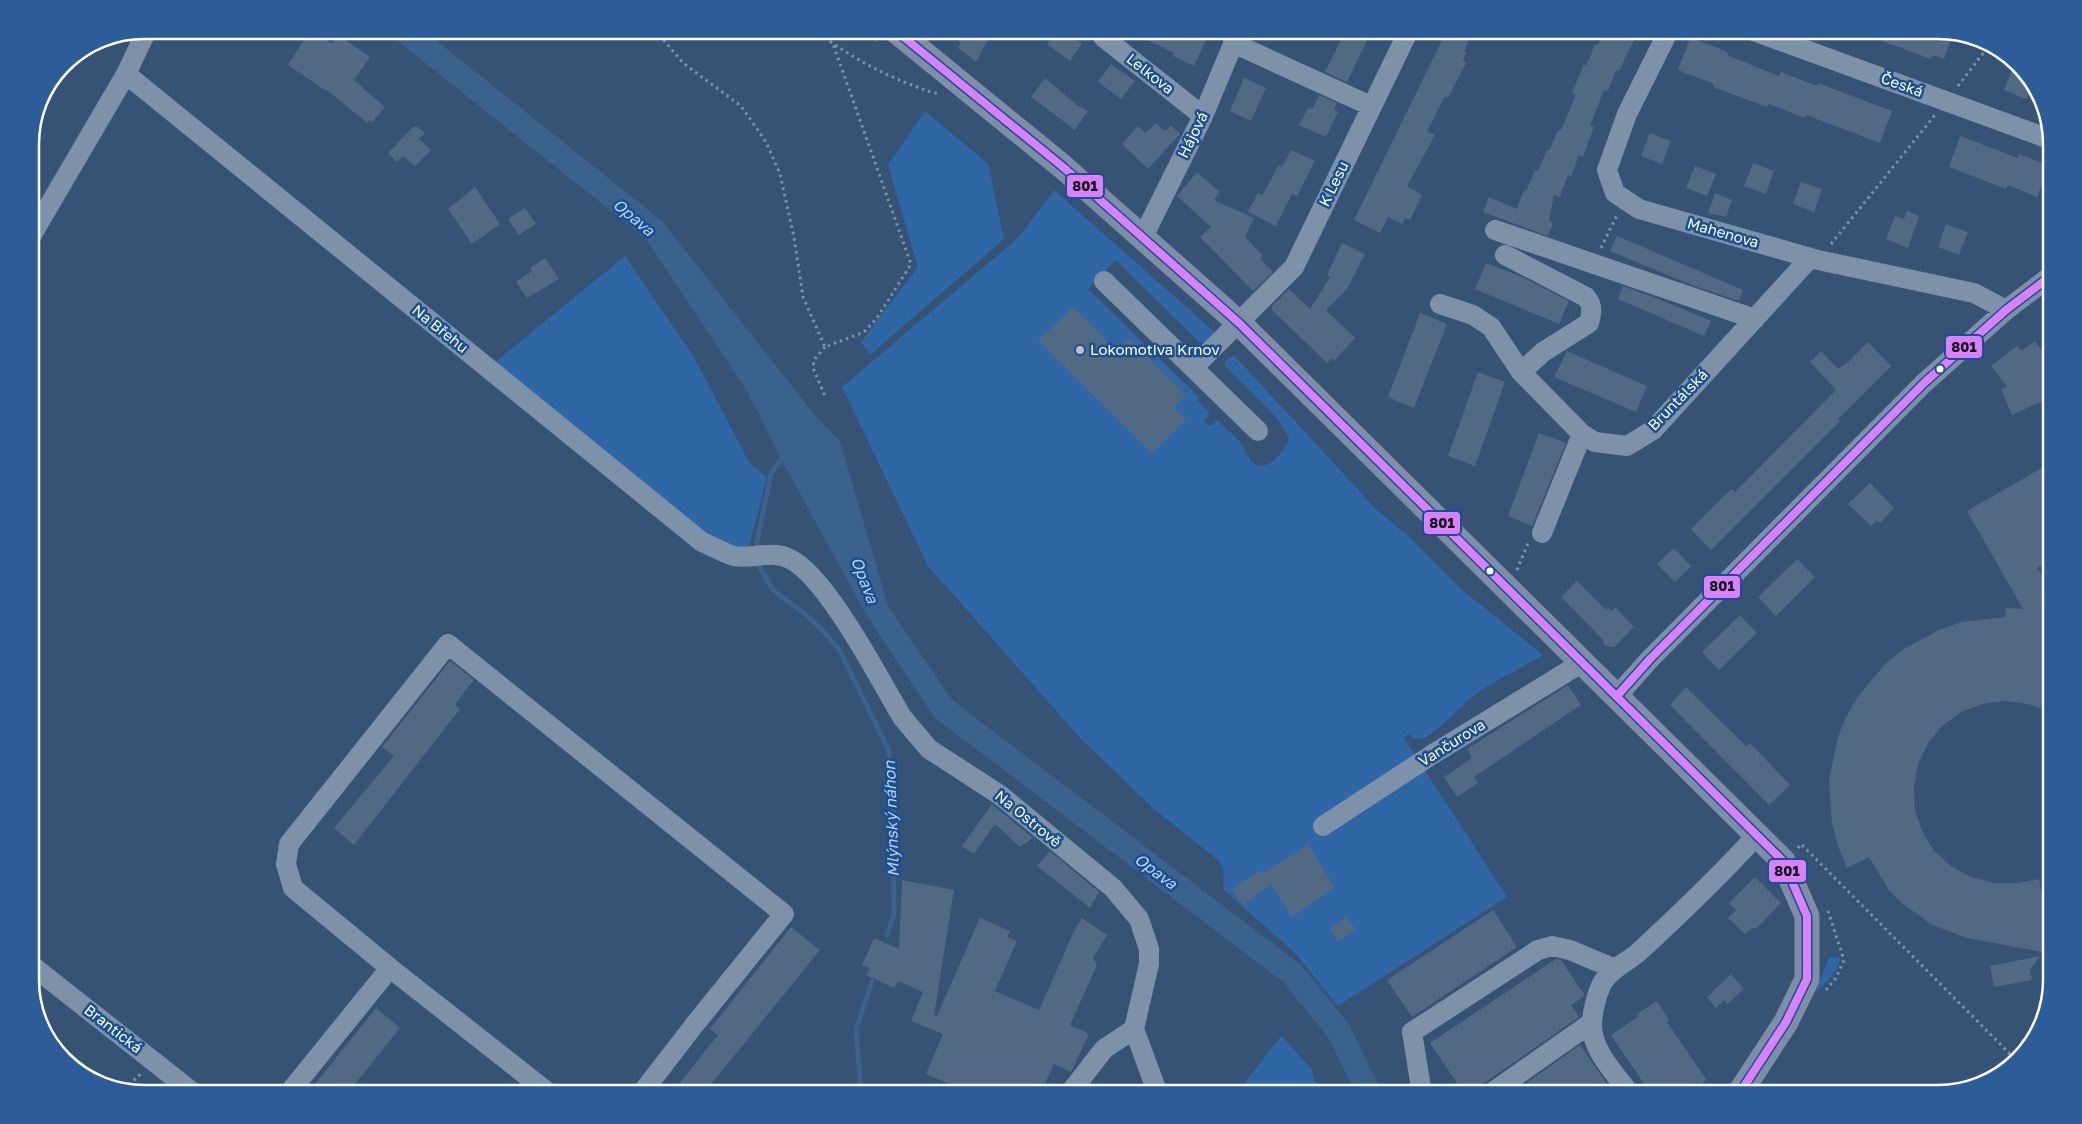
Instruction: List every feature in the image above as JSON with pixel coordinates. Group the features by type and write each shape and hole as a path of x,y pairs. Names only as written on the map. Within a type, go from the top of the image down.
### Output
{"main road":[{"path":"891,39 1063,167 1239,322 1783,861 1807,916 1807,980 1786,1022 1745,1085"}],"street":[{"path":"39,223 126,74 143,39"},
{"name":"Lelkova","path":"1106,39 1203,116"},
{"name":"Hájová","path":"1143,238 1203,116 1235,39"},
{"path":"1242,39 1371,106"},
{"name":"K Lesu","path":"1193,368 1294,266 1404,39"},
{"name":"Mahenova","path":"1664,39 1627,114 1607,170 1615,193 1639,209 1814,259 1974,293 2006,310"},
{"name":"Česká","path":"1776,39 2043,137"},
{"name":"Na Břehu","path":"126,74 702,542 734,556 778,555 791,559 809,574"},
{"path":"1495,230 1755,319"},
{"path":"1505,255 1586,297 1592,308 1589,322 1543,352 1521,372"},
{"name":"Bruntálská","path":"1440,304 1473,315 1491,327 1521,372 1582,434 1595,442 1627,446 1652,430 1755,319 1814,259"},
{"path":"1104,281 1258,431"},
{"path":"1617,696 1650,659 1924,383 2006,310 2043,282"},
{"path":"1542,533 1582,434"},
{"name":"Na Ostrově","path":"809,574 837,609 902,718 929,749 1000,795 1113,888 1139,919 1149,949 1149,964 1134,1029"},
{"path":"539,1085 390,968 293,888 286,864 288,844 448,644 784,914 648,1085"},
{"name":"Vančurova","path":"1323,826 1433,754 1583,662"},
{"path":"1623,1085 1596,1048 1592,1023 1595,1004 1603,982 1615,969 1637,954 1711,885 1757,835"},
{"path":"1421,1085 1412,1032 1538,950 1552,946 1570,950 1615,969"},
{"path":"295,1085 390,968"},
{"name":"Brantická","path":"39,971 184,1085"},
{"path":"1503,1085 1592,1023"},
{"path":"1076,1085 1104,1049 1134,1029 1155,1085"}],"path":[{"path":"663,39 683,63 741,106 766,142 780,174 794,237 802,297 825,347"},
{"path":"826,39 861,62 900,82 934,93 944,92 936,87"},
{"path":"825,396 813,368 814,360 825,347 864,332 877,318 911,264 833,44"},
{"path":"1814,259 1986,50"},
{"path":"1593,264 1619,212 1623,198"},
{"path":"1792,854 1801,844 2012,1055"}],"shaded area":[{"path":"925,111 988,164 1004,239 870,355 861,342 918,267 888,165"},
{"path":"1054,190 1217,334 1208,342 1199,342 1116,260 1088,289 1199,397 1197,400 1210,413 1204,421 1207,425 1212,425 1217,420 1240,442 1252,462 1258,465 1270,463 1275,459 1284,449 1289,438 1276,417 1226,367 1224,362 1234,355 1376,509 1409,537 1461,589 1543,655 1476,694 1426,737 1417,739 1409,734 1404,738 1507,897 1338,1006 1296,954 1224,890 1223,869 1218,860 1154,809 1080,738 928,566 842,387 1018,238"},
{"path":"625,256 694,357 750,464 767,477 748,551 708,539 494,363"},
{"path":"1831,957 1840,958 1837,968 1815,994 1828,960"},
{"path":"1281,1036 1311,1068 1316,1085 1243,1085"}],"water":[{"name":"Opava","path":"395,39 434,39 663,222 813,413 840,441 888,606 952,700 1300,964 1349,1024 1378,1085 1352,1085 1328,1037 1283,982 934,717 867,616 787,470 748,393 646,239"}],"building":[{"path":"304,39 324,39 332,44 335,39 344,39 370,57 354,80 385,107 372,122 369,120 367,123 327,90 288,65"},
{"path":"956,39 988,39 976,62 958,48 961,42"},
{"path":"1051,39 1075,39 1082,44 1070,61 1047,44"},
{"path":"1145,39 1206,40 1194,66 1173,56 1174,53"},
{"path":"1342,39 1368,39 1347,82 1325,72"},
{"path":"1443,39 1470,39 1464,51 1466,53 1463,60 1466,63 1448,98 1445,96 1427,132 1435,135 1407,186 1422,195 1410,220 1405,218 1402,224 1388,217 1380,233 1354,220"},
{"path":"1600,39 1635,39 1619,71 1616,70 1608,91 1604,90 1590,126 1594,127 1583,157 1579,155 1571,177 1568,175 1560,197 1554,195 1549,221 1553,223 1548,236 1483,212 1489,197 1517,209 1524,190 1526,191 1535,170 1538,171 1558,130 1561,130 1576,95 1572,93 1584,64 1586,66 1595,44 1598,45"},
{"path":"1690,39 1693,39 1726,51 1729,56 1779,76 1781,72 1817,86 1818,83 1892,111 1880,143 1806,115 1805,118 1769,104 1767,107 1713,87 1714,84 1678,70"},
{"path":"1877,39 1951,40 1944,59 1933,55 1931,59"},
{"path":"1111,64 1135,81 1121,99 1098,82"},
{"path":"2012,69 2026,85 2032,97 2028,95 2026,99 2004,90"},
{"path":"1045,78 1077,105 1088,111 1075,130 1031,97"},
{"path":"1244,78 1266,88 1251,121 1230,111"},
{"path":"1319,95 1337,103 1334,110 1338,112 1326,137 1299,125 1308,108 1312,109"},
{"path":"1156,123 1165,131 1171,125 1180,134 1148,169 1122,144 1138,126 1145,133"},
{"path":"413,127 418,127 425,133 419,139 431,150 415,166 403,156 397,162 388,153"},
{"path":"1650,133 1671,141 1662,164 1641,156"},
{"path":"1960,136 2018,158 2019,154 2043,164 2043,182 2037,197 2008,185 2006,189 1949,167"},
{"path":"1291,150 1315,161 1297,196 1292,194 1276,226 1248,212 1258,193 1261,195 1264,193 1278,166 1282,167"},
{"path":"1753,163 1774,171 1766,194 1744,186"},
{"path":"1695,166 1716,174 1707,196 1686,188"},
{"path":"1197,172 1220,192 1214,200 1254,218 1245,237 1263,256 1260,259 1273,272 1253,291 1200,237 1211,227 1177,196"},
{"path":"1801,182 1822,189 1814,212 1793,204"},
{"path":"475,187 500,224 472,244 448,209"},
{"path":"1715,193 1732,200 1726,217 1708,213"},
{"path":"525,208 536,224 519,235 508,219"},
{"path":"1907,211 1919,216 1908,248 1886,239 1895,216 1904,219"},
{"path":"1946,224 1968,232 1959,255 1938,247"},
{"path":"1617,236 1743,290 1739,301 1694,286 1610,251"},
{"path":"1342,243 1365,254 1347,289 1326,310 1355,338 1334,361 1332,358 1327,363 1272,310 1272,306 1289,289 1310,309 1330,277 1327,275"},
{"path":"545,258 559,279 527,298 516,282 532,271 530,268"},
{"path":"1486,263 1520,276 1569,301 1559,324 1475,289"},
{"path":"1623,286 1711,321 1704,336 1618,299"},
{"path":"1073,307 1117,351 1129,338 1186,395 1174,407 1186,419 1152,453 1038,341"},
{"path":"1420,313 1447,324 1414,408 1388,397"},
{"path":"2035,341 2043,352 2043,401 2012,415 2001,389 2007,387 1991,366 2017,346 2021,351"},
{"path":"1868,342 1891,366 1838,419 1840,421 1711,550 1691,529 1731,489 1735,492 1836,390 1810,362 1821,351 1838,369"},
{"path":"1567,351 1647,386 1636,412 1554,377"},
{"path":"1478,372 1505,382 1475,466 1448,456"},
{"path":"1539,433 1566,443 1532,526 1508,516"},
{"path":"2043,467 2043,564 2037,568 2043,577 2043,700 2040,708 2028,704 2005,701 1982,704 1961,712 1942,726 1928,743 1918,764 1914,787 1915,810 1922,831 1934,851 1951,866 1971,877 1994,883 2017,883 2039,879 2043,901 2042,952 1967,938 1932,925 1902,903 1888,889 1869,857 1847,868 1832,824 1829,780 1838,737 1846,717 1857,698 1885,664 1902,650 1941,629 1962,622 2005,617 2006,608 2023,609 1967,511"},
{"path":"1870,483 1894,508 1880,523 1877,520 1871,526 1848,504"},
{"path":"1674,548 1691,566 1675,582 1657,564"},
{"path":"1797,559 1815,577 1776,616 1758,597"},
{"path":"1577,581 1606,610 1608,607 1611,611 1615,607 1634,627 1614,647 1605,646 1603,640 1561,597"},
{"path":"1740,615 1757,633 1719,670 1702,652"},
{"path":"450,661 474,680 455,704 460,709 354,845 334,828 394,756 382,747"},
{"path":"1568,685 1581,705 1474,777 1478,783 1457,797 1444,777 1472,758 1467,749"},
{"path":"1686,687 1746,746 1750,743 1790,785 1769,805 1670,705"},
{"path":"992,804 1033,838 1020,847 995,824 974,854 962,846"},
{"path":"1308,844 1335,888 1292,917 1271,885 1243,905 1232,889 1260,870 1263,873"},
{"path":"1050,851 1099,892 1090,908 1037,866"},
{"path":"1755,877 1781,903 1757,928 1752,928 1745,934 1728,918 1736,910 1729,903"},
{"path":"902,880 954,890 934,1015 937,1016 980,918 1010,931 1007,937 1017,941 995,991 1039,1010 1074,931 1082,918 1107,935 1093,958 1097,965 1070,1025 1089,1034 1071,1072 1054,1064 1044,1085 951,1085 926,1074 943,1034 911,1021 923,992 898,981 894,988 866,975 870,968 862,965 874,938 899,949"},
{"path":"1493,910 1517,947 1412,1017 1387,980"},
{"path":"1346,917 1356,929 1338,942 1329,929"},
{"path":"791,927 820,950 710,1085 678,1085 718,1035 710,1029"},
{"path":"2040,956 2030,970 2032,980 1994,987 1990,966"},
{"path":"1556,959 1561,960 1585,996 1571,1005 1579,1017 1482,1085 1450,1085 1457,1083 1430,1043"},
{"path":"1731,974 1744,989 1727,1004 1724,1000 1716,1008 1707,997"},
{"path":"1657,1001 1669,1020 1667,1022 1706,1079 1702,1085 1645,1085 1611,1035 1639,1016 1637,1014"},
{"path":"376,1008 400,1028 354,1085 314,1085"},
{"path":"1580,1045 1608,1085 1524,1085"}],"waterway":[{"name":"Mlýnský náhon","path":"755,552 771,474 785,454"},
{"name":"Mlýnský náhon","path":"756,561 773,590 806,615 840,651 888,749 893,780 894,914 887,935"},
{"name":"Mlýnský náhon","path":"860,1085 856,1029 872,981"}],"transit line":[{"name":"801","path":"906,39 1063,167 1239,323 1783,861 1807,916 1807,979 1786,1022 1745,1085"},
{"name":"801","path":"1617,696 1650,659 1924,383 2006,310 2043,282"}],"place":[{"name":"Lokomotiva Krnov","path":"1080,350"}]}
